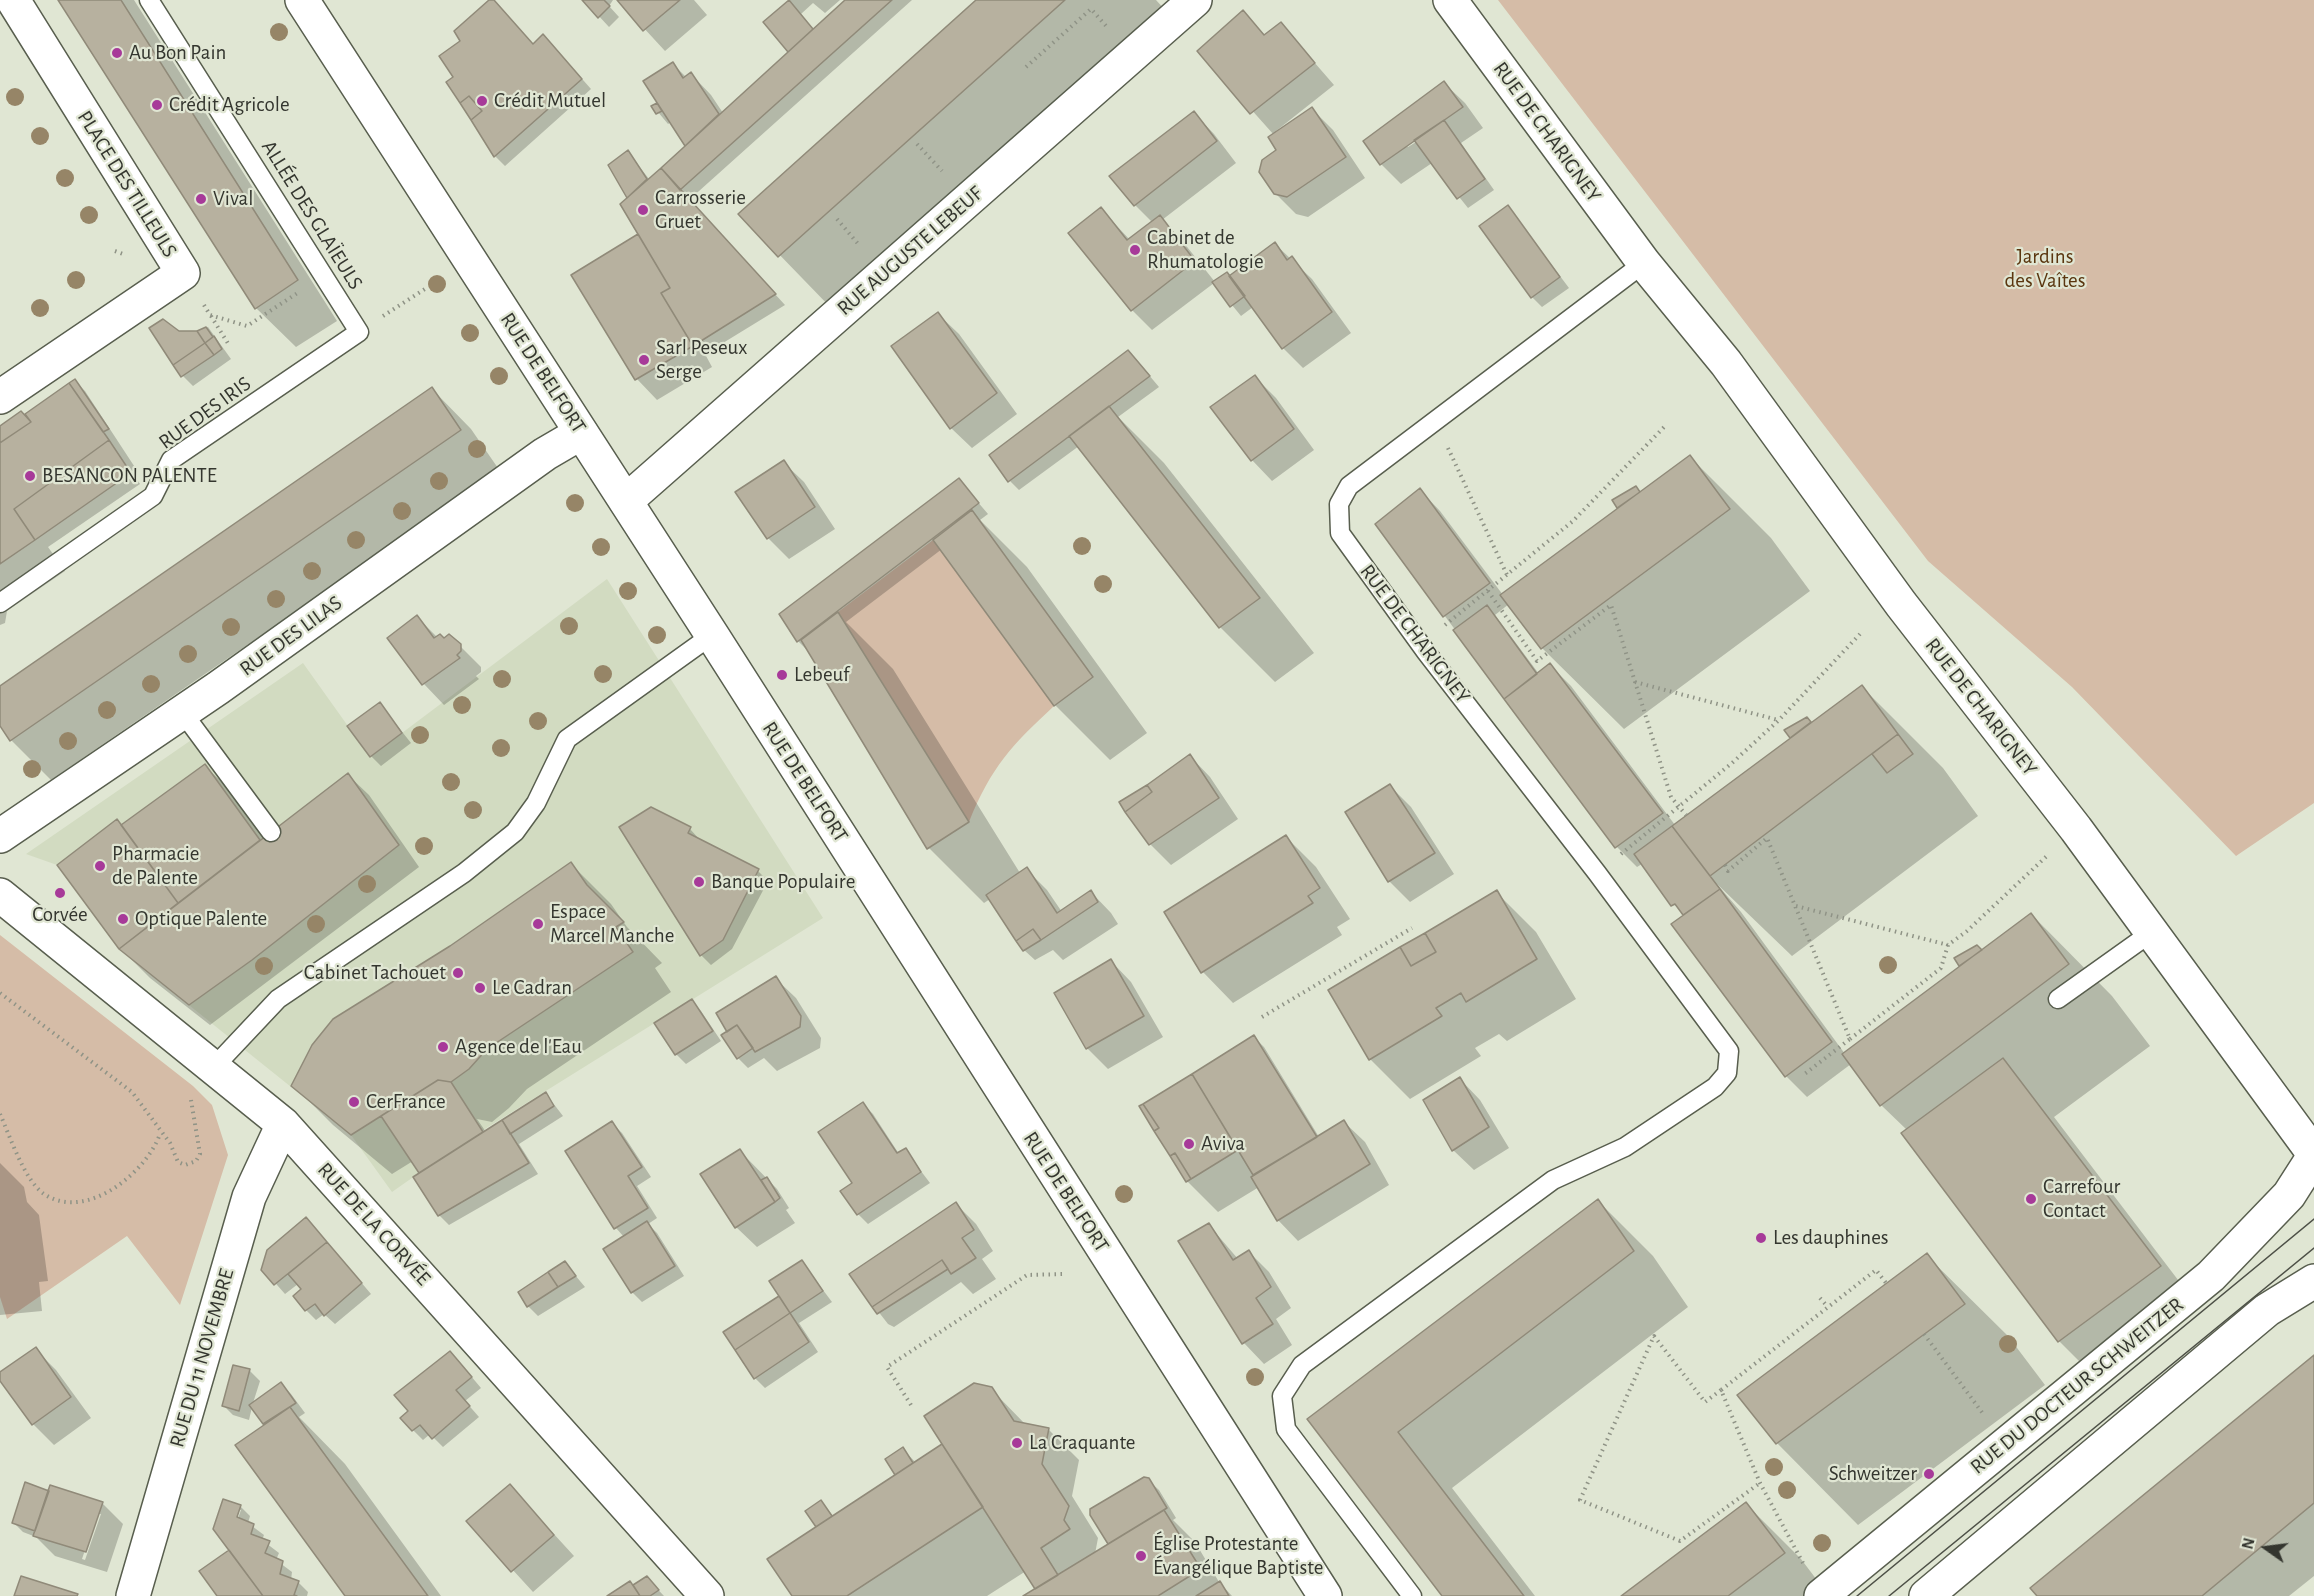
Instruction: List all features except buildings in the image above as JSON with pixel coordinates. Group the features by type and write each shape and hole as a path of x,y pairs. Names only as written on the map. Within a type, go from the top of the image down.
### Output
{"street":[{"name":"PLACE DES TILLEULS","path":"0,397 183,273 13,0"},
{"name":"RUE DE BELFORT","path":"302,0 712,635 1325,1596"},
{"name":"RUE AUGUSTE LEBEUF","path":"626,501 1194,0"},
{"name":"RUE DE CHARIGNEY","path":"1450,0 1644,263 1726,363 1901,604 2076,829 2314,1155"},
{"name":"RUE DES LILAS","path":"0,836 183,713 545,454 581,433"},
{"name":"RUE DE LA CORVÉE","path":"0,894 283,1124 707,1596"},
{"name":"RUE DU 11 NOVEMBRE","path":"133,1596 249,1197 283,1124"},
{"name":"RUE DU DOCTEUR SCHWEITZER","path":"1815,1584 2211,1276 2289,1195 2314,1155"},
{"path":"1926,1596 2267,1310 2314,1281"}],"lane":[{"name":"ALLÉE DES GLAÏEULS","path":"149,0 359,332"},
{"name":"RUE DE CHARIGNEY","path":"1412,1596 1286,1429 1282,1396 1302,1365 1553,1180 1625,1147 1715,1087 1727,1072 1729,1051 1340,533 1339,504 1349,486 1644,263"},
{"name":"RUE DES IRIS","path":"0,603 153,496 171,460 359,332"},
{"path":"213,1068 278,999 464,873 515,832 536,803 567,739 712,635"},
{"path":"183,713 271,832"},
{"path":"2058,999 2152,932"}],"path":[{"path":"1026,67 1091,9 1115,36"},
{"path":"917,144 934,162"},
{"path":"837,219 860,246"},
{"path":"183,273 229,345"},
{"path":"210,315 247,326 323,275"},
{"path":"359,332 428,287"},
{"path":"1436,422 1507,576"},
{"path":"1421,643 1507,576 1572,521 1667,424"},
{"path":"1488,591 1537,661 1611,605 1671,797 1686,815"},
{"path":"1597,873 1679,808 1779,720 1860,634"},
{"path":"1634,682 1779,720"},
{"path":"1802,1076 1941,968 1948,945 1967,932 2076,829"},
{"path":"1725,865 1728,871 1767,838 1850,1039"},
{"path":"1795,906 1948,945"},
{"path":"1262,1017 1412,928"},
{"path":"0,993 132,1092 160,1133 170,1143 178,1162 186,1165 196,1161 200,1154 190,1096"},
{"path":"0,1114 29,1178 44,1194 60,1200 86,1200 114,1190 132,1177 155,1147 160,1133"},
{"path":"1760,1483 1680,1541 1580,1500 1654,1336 1705,1402 1876,1270 1886,1283"},
{"path":"911,1405 887,1367 1027,1275 1065,1274"},
{"path":"1820,1298 1828,1307"},
{"path":"1924,1334 1988,1420"},
{"path":"1721,1390 1760,1483 1815,1584"}],"shaded area":[{"path":"607,579 823,918 456,1147 392,1192 351,1135 119,949 57,865 26,854 303,663 370,757"}],"green space":[{"name":"Jardins des Vaîtes","path":"1498,0 2314,0 2314,803 2236,856 2072,687 1928,561"},
{"path":"933,540 1054,706 1014,745 994,771 969,822 838,612"},
{"path":"0,935 193,1086 212,1105 228,1155 180,1305 127,1236 7,1319 0,1297"}],"tram line":[{"path":"1857,1596 2314,1219"},
{"path":"1889,1596 2314,1248"}],"place":[{"name":"Au Bon Pain","path":"117,53"},
{"name":"Crédit Mutuel","path":"482,101"},
{"name":"Crédit Agricole","path":"157,105"},
{"name":"Vival","path":"201,199"},
{"name":"Carrosserie Gruet","path":"643,210"},
{"name":"Cabinet de Rhumatologie","path":"1135,250"},
{"name":"Sarl Peseux Serge","path":"644,360"},
{"name":"BESANCON PALENTE","path":"30,476"},
{"name":"Lebeuf","path":"782,675"},
{"name":"Pharmacie de Palente","path":"100,866"},
{"name":"Banque Populaire","path":"699,882"},
{"name":"Corvée","path":"60,893"},
{"name":"Optique Palente","path":"123,919"},
{"name":"Espace Marcel Manche","path":"538,924"},
{"name":"Cabinet Tachouet","path":"458,973"},
{"name":"Le Cadran","path":"480,988"},
{"name":"Agence de l'Eau","path":"443,1047"},
{"name":"CerFrance","path":"354,1102"},
{"name":"Aviva","path":"1189,1144"},
{"name":"Carrefour Contact","path":"2031,1199"},
{"name":"Les dauphines","path":"1761,1238"},
{"name":"La Craquante","path":"1017,1443"},
{"name":"Schweitzer","path":"1929,1474"},
{"name":"Église Protestante Évangélique Baptiste","path":"1141,1556"}]}
